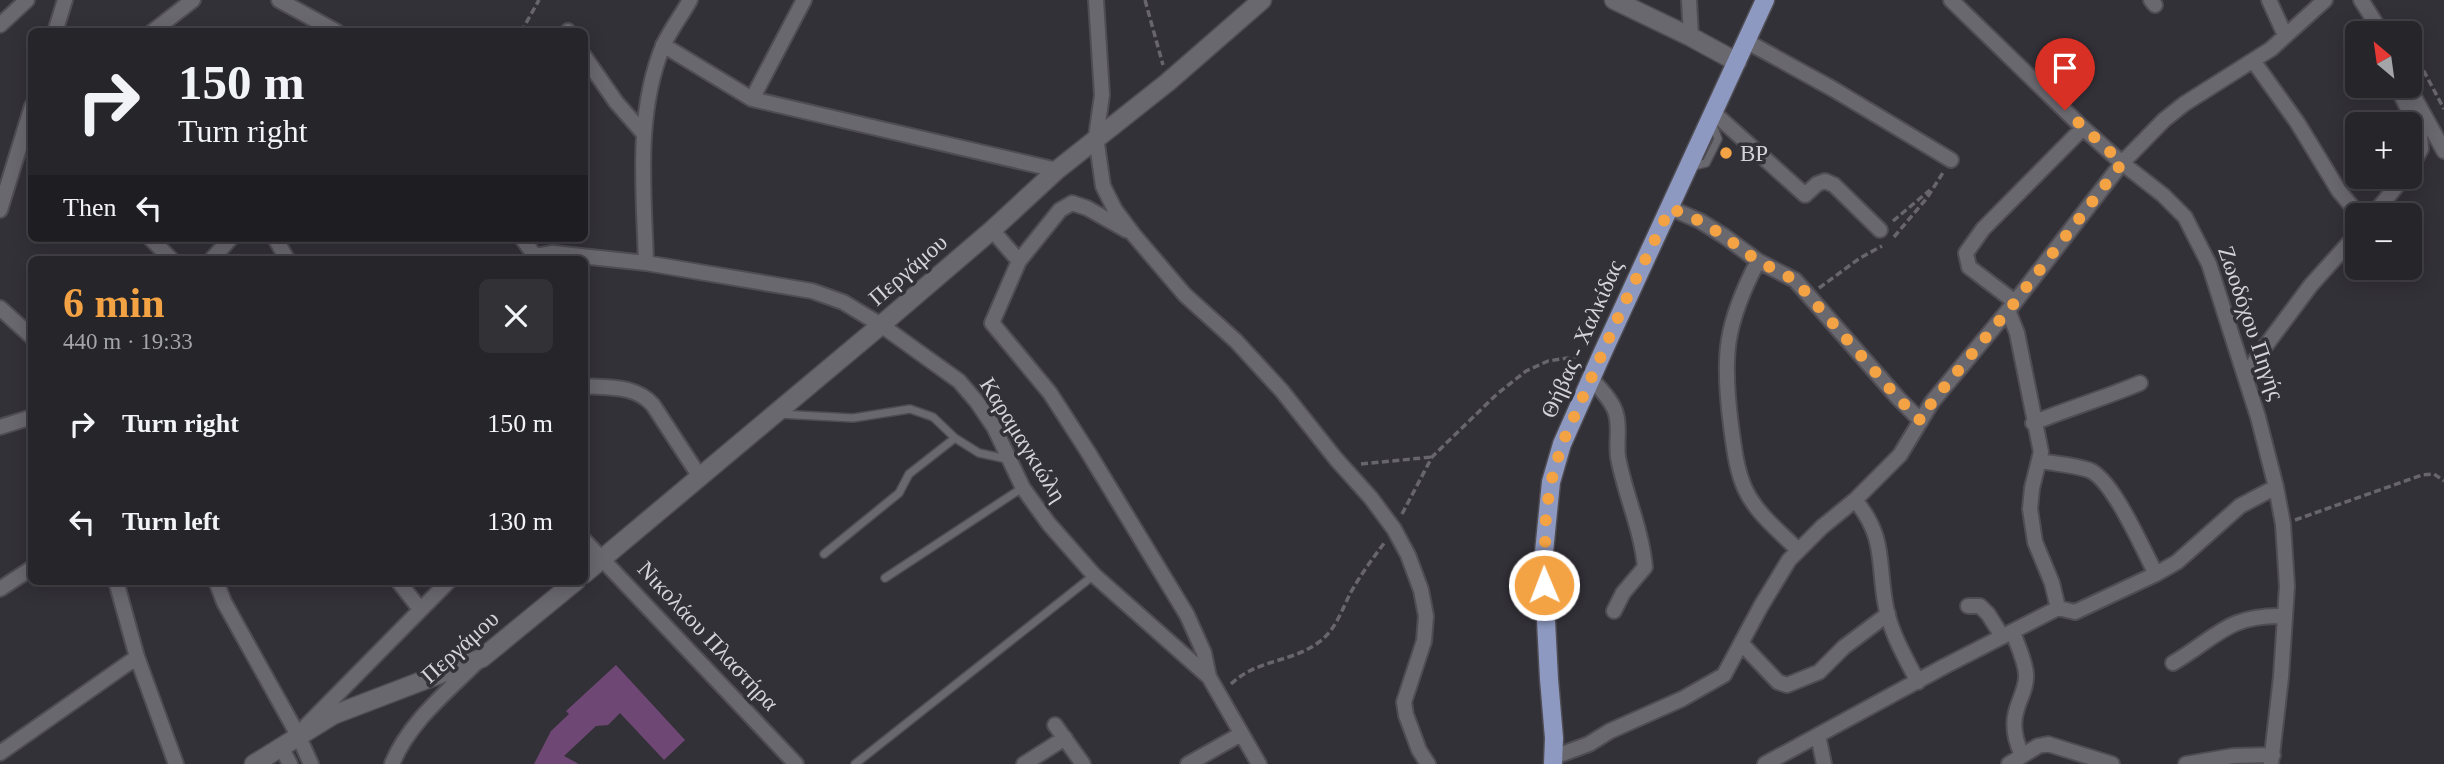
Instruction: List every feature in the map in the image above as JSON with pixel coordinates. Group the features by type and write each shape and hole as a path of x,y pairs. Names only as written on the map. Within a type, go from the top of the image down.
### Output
{"main road":[{"name":"Θήβας - Χαλκίδας","path":"1553,761 1543,562 1551,482 1562,444 1765,0"}],"street":[{"path":"0,25 27,0"},
{"path":"56,28 65,0"},
{"path":"159,28 193,0"},
{"path":"279,0 330,28"},
{"path":"646,263 644,134 650,88 663,45 690,0"},
{"path":"752,99 804,0"},
{"path":"1096,0 1102,95 1096,137 1103,186 1115,210 1133,234 1185,295 1236,341 1282,391 1394,529 1408,555 1421,590 1426,616 1424,641 1404,702 1419,750 1429,764"},
{"name":"Περγάμου","path":"588,571 881,325 1057,170 1168,82 1262,0"},
{"path":"1614,0 1737,62"},
{"path":"1689,0 1690,37"},
{"name":"Ζωοδόχου Πηγής","path":"1951,0 2083,128 2163,195 2185,217 2210,264 2246,377 2276,487 2283,524 2287,586 2272,760"},
{"path":"2269,0 2285,35"},
{"path":"1553,761 1709,685 1724,675 1778,576 1797,549 1855,500 1900,455 1932,402 2122,163 2164,120 2184,104 2254,62 2325,0"},
{"path":"2351,0 2364,21"},
{"path":"2361,0 2374,21"},
{"path":"1746,41 1833,89 1951,160"},
{"path":"663,45 752,99 1057,170"},
{"path":"588,62 616,102 644,134"},
{"path":"2254,62 2297,122 2349,203"},
{"path":"2415,98 2444,151"},
{"path":"1713,117 1805,195 1817,184 1825,181 1834,185 1880,230"},
{"path":"0,211 28,122"},
{"path":"2058,608 2052,583 2035,542 2030,509 2041,452 2011,306 1969,267 1966,253 1983,229 2083,128"},
{"path":"2382,203 2394,189"},
{"path":"1133,234 1087,208 1072,203 1060,210 1018,261 992,323 1050,393 1187,615 1204,653 1209,677 1259,764"},
{"path":"1670,208 1700,221 1758,261 1795,280 1921,421"},
{"path":"992,230 1018,261"},
{"path":"154,242 168,256"},
{"path":"215,256 227,242"},
{"path":"2246,377 2258,356 2311,285 2345,247"},
{"name":"Καραμαγκιώλη","path":"540,256 553,253 581,256"},
{"name":"Καραμαγκιώλη","path":"588,257 646,263 812,291 843,302 881,325 959,381 988,419 1023,488 1049,524 1094,575 1209,677"},
{"path":"1758,261 1732,318 1725,355 1726,388 1735,458 1745,489 1754,504 1797,549"},
{"path":"0,308 28,333"},
{"path":"1591,379 1616,413 1618,457 1639,525 1645,559 1645,567 1623,593 1614,611"},
{"path":"2033,423 2140,383"},
{"path":"588,386 629,389 644,395 701,477"},
{"path":"0,427 28,418"},
{"path":"2041,461 2090,471 2102,478 2113,493 2156,574"},
{"path":"1765,764 2058,608 2075,612 2156,574 2177,562 2240,506 2276,487"},
{"path":"1855,500 1868,515 1877,534 1888,614 1901,650 1918,682"},
{"name":"Νικολάου Πλαστήρα","path":"588,544 796,764"},
{"path":"0,589 28,571"},
{"path":"117,585 137,657 176,764"},
{"path":"218,585 224,602 298,735 311,764"},
{"path":"401,585 420,609"},
{"path":"298,735 445,585"},
{"name":"Περγάμου","path":"392,764 397,752 430,708 482,657 571,585"},
{"path":"1968,606 1980,606 2008,634 2026,674 2014,721 2022,755"},
{"path":"1741,643 1778,682 1787,685 1819,672 1844,647 1888,614"},
{"path":"2173,663 2240,620 2260,615 2284,616"},
{"path":"0,753 137,657"},
{"path":"254,764 332,715 482,657"},
{"path":"1055,725 1083,764"},
{"path":"1188,764 1241,734"},
{"path":"1818,735 1824,764"},
{"path":"1024,764 1065,738"},
{"path":"2009,764 2038,746 2048,744 2112,764"},
{"path":"281,747 290,764"},
{"path":"2186,764 2233,756 2272,760"}],"lane":[{"path":"776,414 853,418 910,410 933,417 955,438 979,453 1007,458"},
{"path":"824,554 899,493 909,474 955,438"},
{"path":"885,578 1023,488"},
{"path":"855,764 1094,575"}],"path":[{"path":"523,28 538,0"},
{"path":"1145,0 1168,82"},
{"path":"2422,68 2444,109"},
{"path":"1880,230 1934,187"},
{"path":"1341,464 1368,465 1432,457"},
{"path":"2283,524 2422,475 2434,474 2444,481"}],"building":[{"path":"616,665 685,740 664,760 620,713 608,725 596,726 564,756 579,764 534,764 551,731 569,714 566,711"}],"place":[{"name":"BP","path":"1726,153"}],"route":[{"path":"1544,585 1546,513 1551,482 1562,444 1670,208 1700,221 1758,261 1795,280 1921,421 1932,402 2015,302 2122,163 2065,110"}]}
